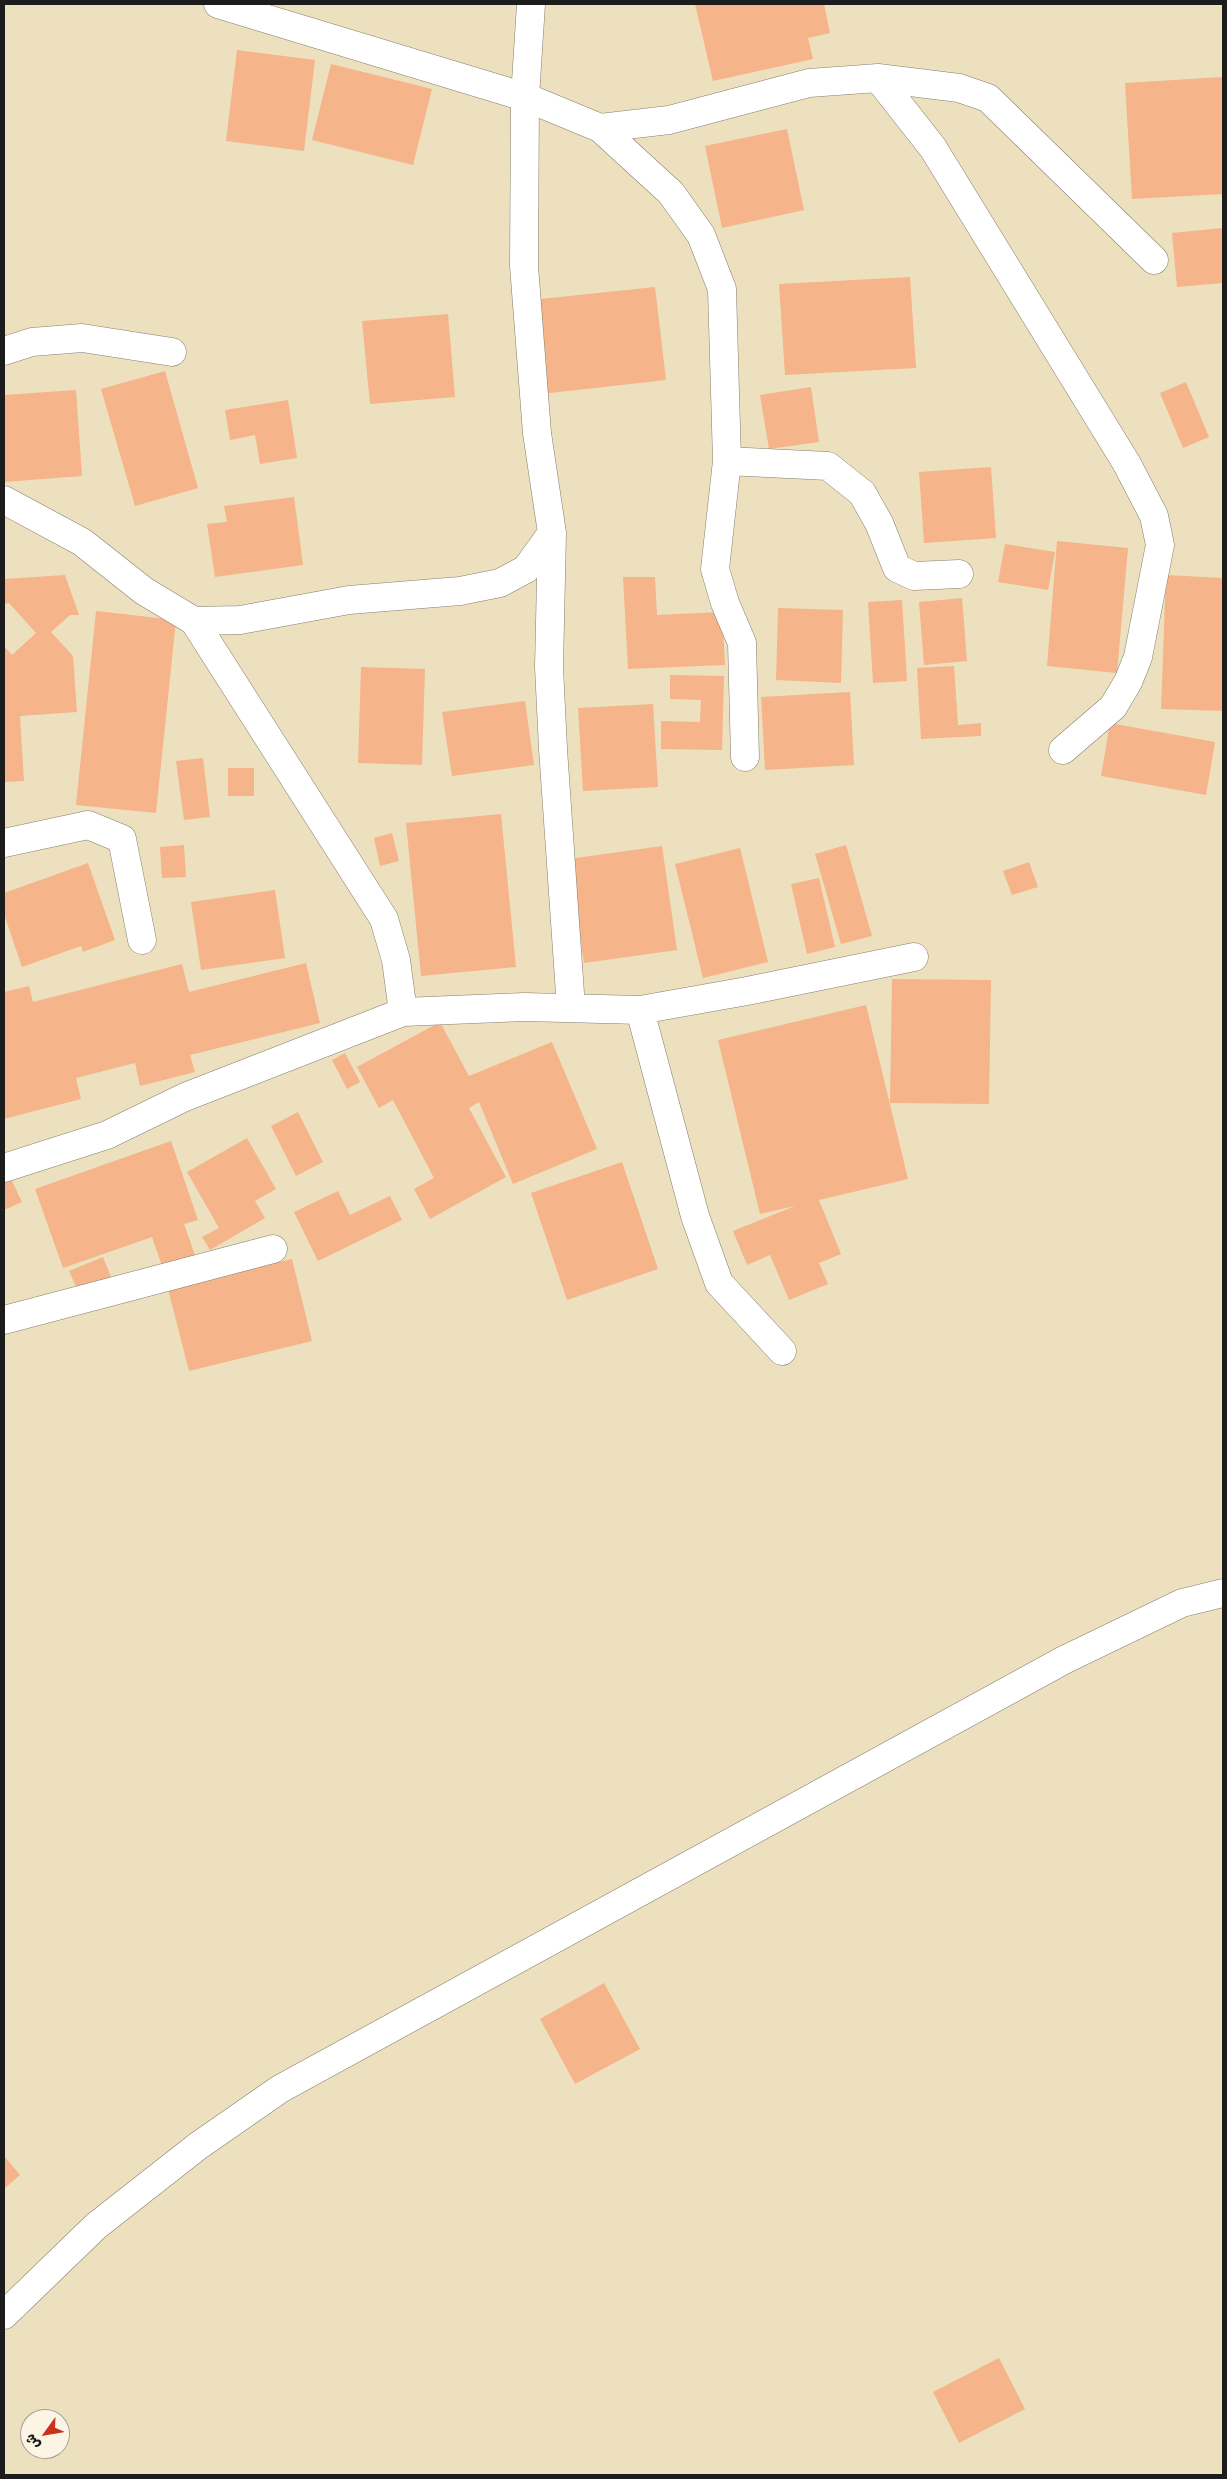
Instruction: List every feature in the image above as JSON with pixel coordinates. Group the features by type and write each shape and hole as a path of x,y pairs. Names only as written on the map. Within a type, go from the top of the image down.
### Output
{"street":[{"path":"218,4 524,96 600,128 671,193 701,235 722,289 726,461 715,569 725,604 742,643 745,757"},
{"path":"531,4 524,96 524,266 537,433 552,533 549,667 571,1008"},
{"path":"600,128 669,120 809,83 878,78 959,88 988,98 1154,260"},
{"path":"878,78 933,148 1127,464 1154,516 1160,545 1138,657 1128,682 1113,707 1063,750"},
{"path":"4,351 32,342 82,338 172,352"},
{"path":"726,461 828,466 862,493 879,523 897,568 914,576 960,574"},
{"path":"4,500 82,542 144,591 194,621 384,919 396,960 403,1012"},
{"path":"194,621 240,620 349,600 460,591 500,583 526,569 552,533"},
{"path":"4,843 88,825 122,839 142,940"},
{"path":"4,1168 107,1135 185,1097 403,1012 524,1006 640,1010 747,991 914,957"},
{"path":"640,1010 694,1216 719,1283 782,1351"},
{"path":"4,1320 273,1249"},
{"path":"4,2315 96,2226 198,2146 280,2089 1064,1660 1182,1603 1223,1594"}],"building":[{"path":"695,4 824,4 830,33 808,38 813,59 713,81"},
{"path":"237,50 315,60 304,151 226,141"},
{"path":"331,64 432,89 413,165 312,140"},
{"path":"1223,77 1223,194 1132,199 1125,83"},
{"path":"787,129 804,210 722,228 705,146"},
{"path":"1223,228 1223,283 1177,287 1172,233"},
{"path":"910,277 916,368 785,375 779,284"},
{"path":"655,287 666,380 541,394 531,300"},
{"path":"448,314 455,397 370,404 362,321"},
{"path":"165,371 198,488 135,506 101,389"},
{"path":"1186,382 1209,437 1183,448 1160,393"},
{"path":"811,387 819,442 769,449 760,395"},
{"path":"76,390 82,476 4,482 4,395"},
{"path":"288,400 297,458 260,464 255,435 230,440 225,410"},
{"path":"991,467 996,538 924,543 919,472"},
{"path":"294,497 303,565 215,577 207,524 227,522 224,506"},
{"path":"1057,541 1128,548 1117,673 1047,666"},
{"path":"1005,544 1055,552 1048,590 998,582"},
{"path":"65,575 79,615 70,615 51,632 73,656 77,712 20,716 24,781 4,782 4,646 12,655 36,633 9,603 4,604 4,579"},
{"path":"1166,575 1223,578 1223,711 1161,709"},
{"path":"623,577 655,577 657,615 722,612 725,665 628,669"},
{"path":"962,598 967,661 924,665 919,602"},
{"path":"902,600 907,681 873,683 868,602"},
{"path":"778,608 843,610 841,683 776,680"},
{"path":"96,611 176,620 156,813 76,805"},
{"path":"954,666 958,725 981,723 981,736 921,739 917,668"},
{"path":"361,667 425,669 422,765 358,763"},
{"path":"670,675 724,676 722,750 661,749 661,721 700,722 701,700 670,699"},
{"path":"850,692 854,765 765,770 761,697"},
{"path":"525,701 534,765 452,776 442,712"},
{"path":"653,704 658,787 583,791 578,708"},
{"path":"1110,723 1215,742 1206,795 1101,776"},
{"path":"203,758 210,817 184,820 176,761"},
{"path":"228,768 254,768 254,796 228,796"},
{"path":"501,814 516,967 421,976 406,823"},
{"path":"392,833 399,861 380,866 374,838"},
{"path":"184,845 186,877 162,878 160,847"},
{"path":"846,845 872,936 841,944 815,854"},
{"path":"662,846 677,950 584,963 569,859"},
{"path":"740,848 768,962 703,978 675,864"},
{"path":"1029,862 1038,887 1012,895 1003,871"},
{"path":"88,863 115,940 83,952 81,946 22,967 4,914 4,893"},
{"path":"819,878 835,947 807,954 791,884"},
{"path":"275,890 285,958 201,970 191,902"},
{"path":"306,963 320,1023 190,1055 195,1072 140,1086 135,1063 76,1078 81,1099 4,1119 4,992 29,986 33,1002 182,964 189,992"},
{"path":"892,979 991,980 989,1104 890,1103"},
{"path":"866,1005 908,1179 819,1200 841,1254 819,1263 828,1284 789,1300 770,1255 747,1265 733,1231 795,1206 760,1214 718,1040"},
{"path":"440,1022 469,1076 552,1042 597,1149 513,1184 479,1102 469,1108 506,1177 430,1219 414,1189 434,1178 393,1100 379,1108 357,1067"},
{"path":"345,1053 360,1082 347,1089 332,1060"},
{"path":"298,1112 323,1162 296,1176 271,1126"},
{"path":"247,1138 276,1189 255,1201 265,1218 210,1250 202,1237 219,1228 187,1172"},
{"path":"171,1141 198,1220 184,1224 195,1255 162,1266 152,1237 63,1268 35,1189"},
{"path":"622,1162 658,1269 567,1300 531,1193"},
{"path":"9,1175 22,1202 4,1210 4,1177"},
{"path":"338,1191 350,1215 390,1196 402,1220 318,1261 294,1212"},
{"path":"103,1257 111,1277 78,1291 69,1271"},
{"path":"292,1259 312,1341 189,1371 168,1289"},
{"path":"604,1983 640,2049 575,2084 540,2019"},
{"path":"4,2156 20,2175 4,2189"},
{"path":"999,2358 1025,2409 959,2443 933,2392"}]}
